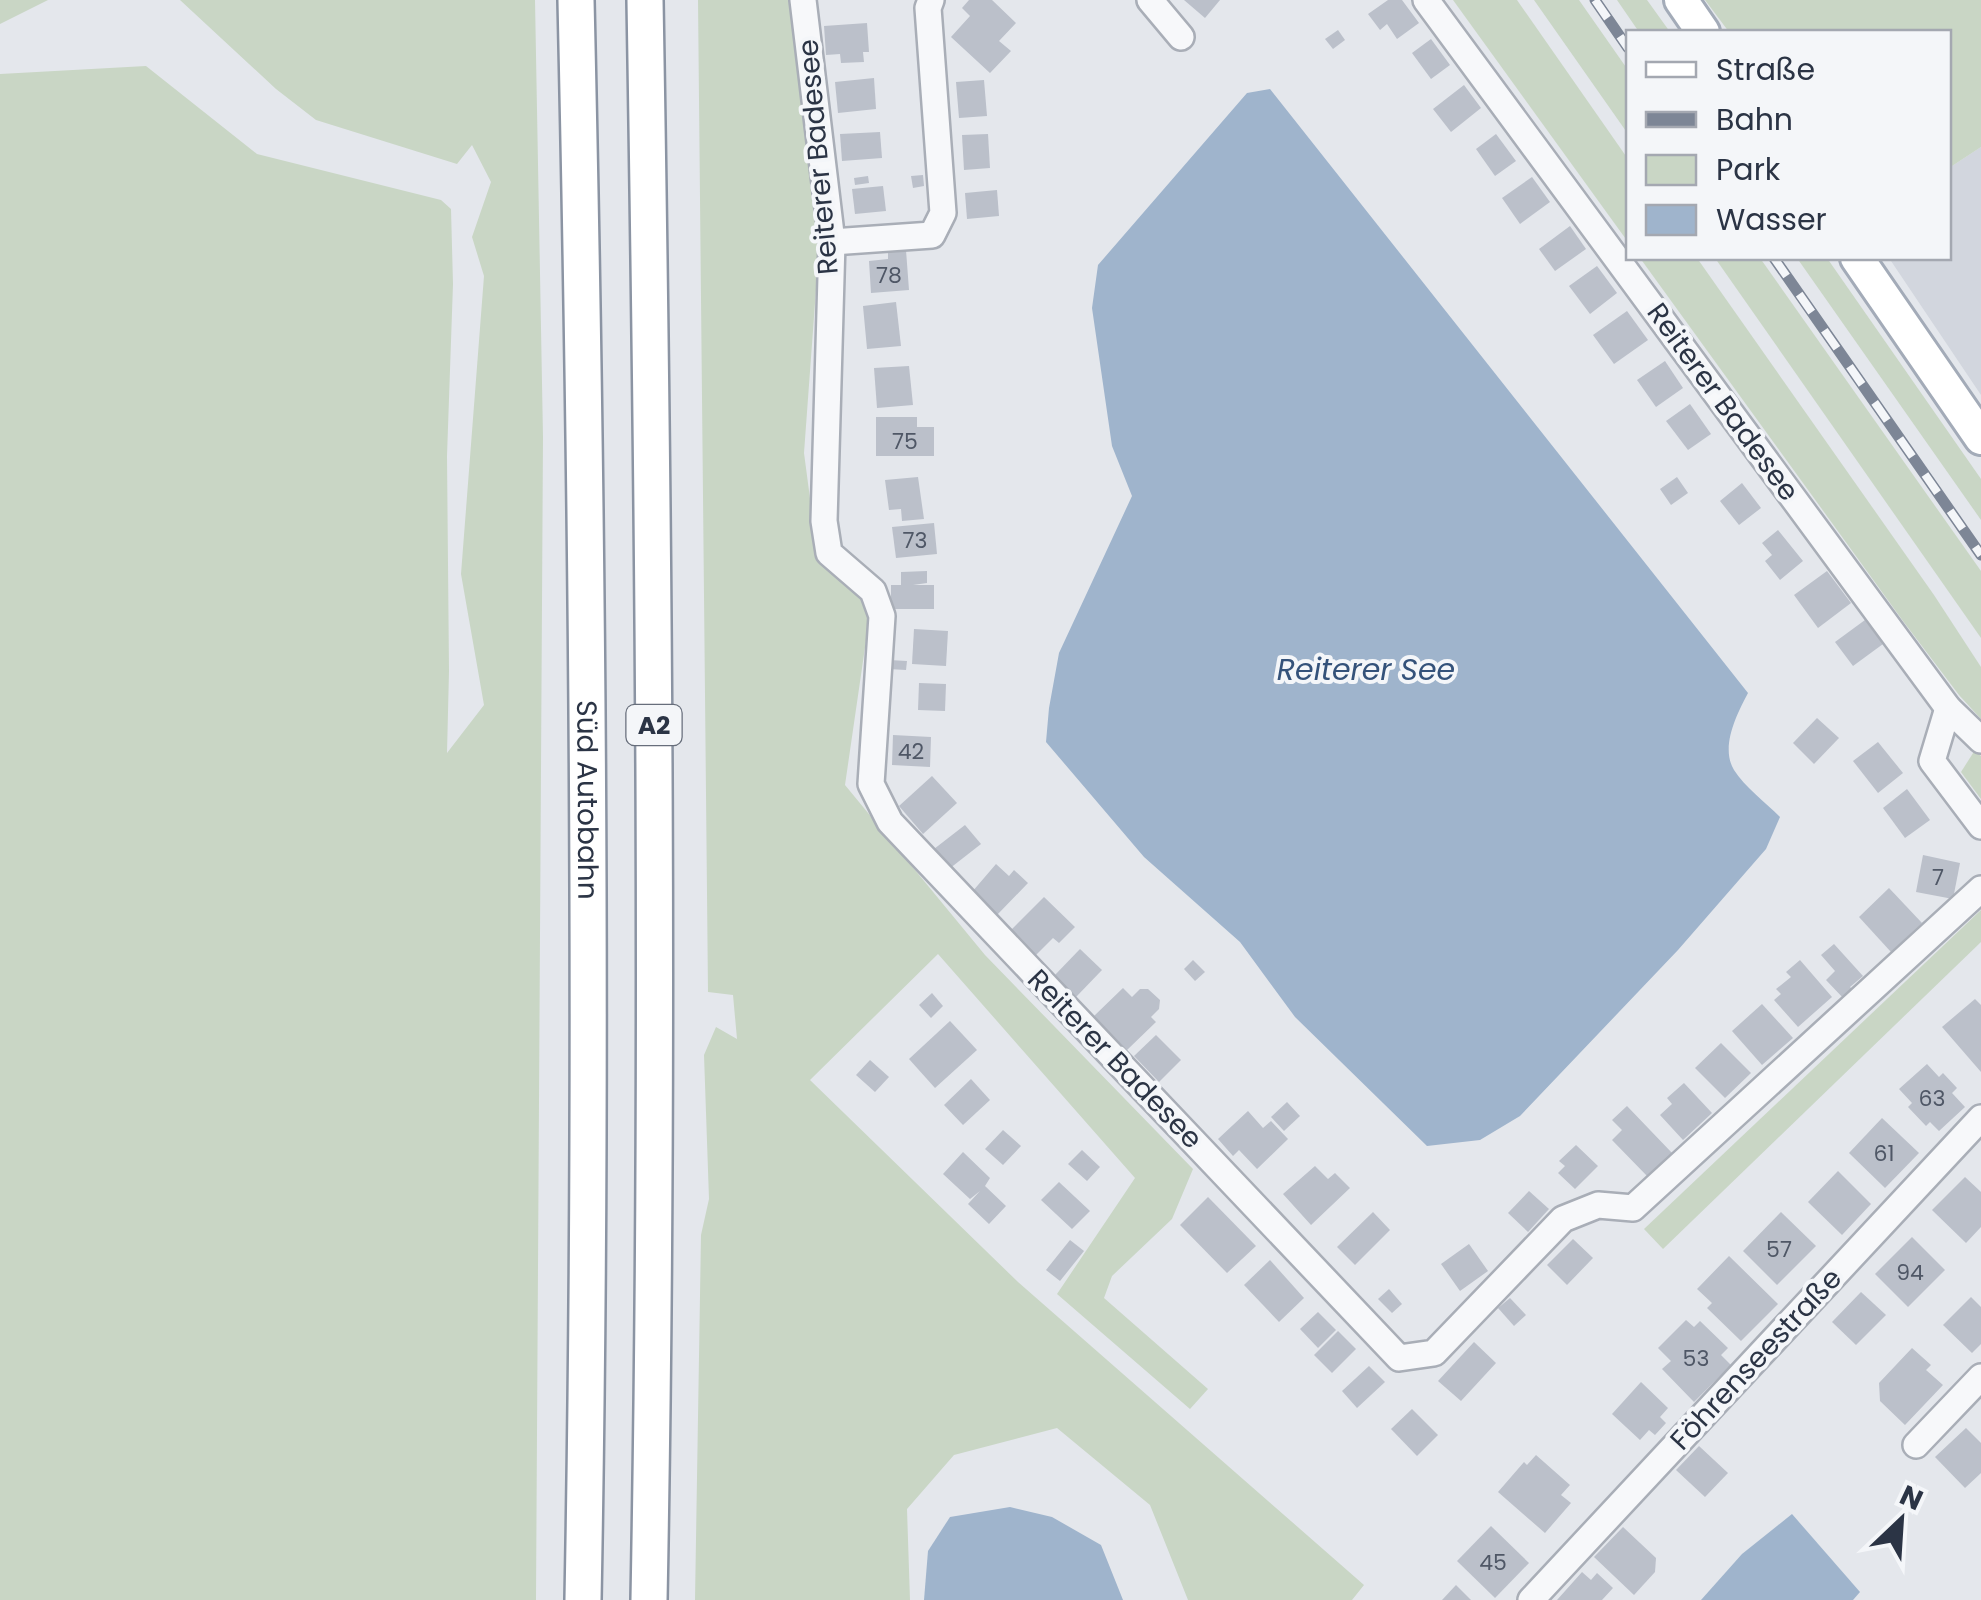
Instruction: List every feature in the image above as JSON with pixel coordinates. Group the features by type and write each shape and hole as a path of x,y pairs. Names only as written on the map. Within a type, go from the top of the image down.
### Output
{"highway":[{"name":"Süd Autobahn","path":"576,0 587,654 587,1374 582,1600"},
{"name":"A2","path":"645,0 656,1101 650,1600"}],"main road":[{"path":"1681,0 1703,30"},
{"path":"1859,260 1981,438"}],"street":[{"name":"Reiterer Badesee","path":"803,0 832,242 824,521 828,554 873,591 882,616 871,784 890,822 1399,1358 1434,1353 1563,1218 1598,1205 1633,1208 1981,889"},
{"path":"832,242 932,235 943,212 928,8 932,0"},
{"path":"1150,0 1181,37"},
{"name":"Reiterer Badesee","path":"1426,0 1948,708 1981,740"},
{"path":"1948,708 1932,761 1981,826"},
{"name":"Föhrenseestraße","path":"1531,1600 1981,1118"},
{"path":"1916,1445 1981,1377"}],"shaded area":[{"path":"1981,147 1981,395 1890,260 1951,260 1951,167"}],"green space":[{"path":"0,0 48,0 0,24"},
{"path":"180,0 535,0 543,437 536,1600 0,1600 0,74 146,66 257,154 441,200 451,209 447,753 484,705 461,574 484,276 472,237 491,182 472,145 457,164 316,120 276,89"},
{"path":"698,0 791,0 820,235 804,453 817,551 864,591 870,613 845,785 985,955 1193,1169 1172,1219 1112,1276 1104,1298 1208,1389 1190,1409 1057,1294 1135,1178 938,954 810,1080 1018,1282 1364,1585 1352,1600 1188,1600 1150,1505 1057,1428 954,1455 907,1509 910,1600 695,1600 701,1235 709,1199 704,1055 716,1027 737,1039 733,995 708,992"},
{"path":"1453,0 1517,0 1626,156 1626,239"},
{"path":"1534,0 1579,0 1626,67 1626,131"},
{"path":"1617,0 1647,0 1669,30 1638,30"},
{"path":"1705,0 1981,0 1981,147 1951,167 1951,30 1728,30"},
{"path":"1641,260 1698,260 1981,667 1981,719 1903,621"},
{"path":"1716,260 1761,260 1981,571 1981,638"},
{"path":"1798,260 1828,260 1981,479 1981,520"},
{"path":"1975,750 1981,756 1981,799 1961,772"},
{"path":"1981,910 1981,942 1663,1249 1644,1229"}],"water":[{"name":"Reiterer See","path":"1270,89 1748,693 1729,741 1730,761 1743,782 1780,817 1766,849 1678,950 1520,1116 1480,1140 1427,1146 1295,1017 1240,942 1144,857 1046,742 1059,653 1132,496 1112,446 1092,308 1098,265 1247,93"},
{"path":"1010,1507 1052,1517 1101,1545 1123,1600 924,1600 928,1551 950,1517"},
{"path":"1792,1514 1860,1592 1853,1600 1701,1600 1742,1554"}],"building":[{"path":"969,0 992,0 1016,23 999,41 1011,51 990,73 951,37 970,16 962,8"},
{"path":"1184,0 1220,0 1205,18"},
{"path":"1388,0 1402,0 1419,23 1397,39 1387,24 1380,30 1368,14"},
{"path":"867,23 869,52 863,52 864,62 841,63 840,54 826,55 824,26"},
{"path":"1338,30 1345,40 1333,49 1325,39"},
{"path":"1431,39 1450,65 1431,79 1412,53"},
{"path":"874,78 876,109 838,113 835,82"},
{"path":"984,80 987,116 959,118 956,82"},
{"path":"1464,85 1481,108 1451,132 1433,109"},
{"path":"880,132 882,158 842,161 840,134"},
{"path":"988,134 990,168 964,170 962,135"},
{"path":"1496,134 1516,161 1495,176 1476,149"},
{"path":"923,175 924,186 913,188 911,176"},
{"path":"868,176 869,183 855,185 854,178"},
{"path":"1532,177 1550,202 1520,224 1502,198"},
{"path":"883,186 886,211 855,214 852,189"},
{"path":"997,190 999,216 967,219 965,193"},
{"path":"1570,226 1586,249 1555,271 1539,249"},
{"path":"906,250 909,290 871,293 869,261 888,259 888,252"},
{"path":"1597,266 1617,293 1590,314 1569,286"},
{"path":"896,302 901,346 867,349 863,306"},
{"path":"1627,311 1648,340 1614,364 1593,335"},
{"path":"1665,361 1683,388 1656,407 1637,380"},
{"path":"909,366 913,405 877,408 874,368"},
{"path":"1690,404 1711,434 1688,450 1666,421"},
{"path":"876,417 917,417 917,427 934,427 934,456 876,456"},
{"path":"918,477 924,519 902,521 901,509 889,510 885,480"},
{"path":"1677,477 1688,493 1671,505 1660,489"},
{"path":"1742,483 1761,508 1739,525 1720,501"},
{"path":"934,523 937,554 896,558 892,527"},
{"path":"1778,530 1803,561 1780,580 1765,561 1772,555 1762,543"},
{"path":"927,571 927,583 913,585 934,585 934,609 891,609 891,585 901,585 901,572"},
{"path":"1827,571 1851,603 1818,628 1794,595"},
{"path":"1865,620 1883,644 1853,666 1835,642"},
{"path":"914,629 948,631 946,666 912,664"},
{"path":"889,660 907,661 906,670 888,669"},
{"path":"919,683 946,684 945,711 918,710"},
{"path":"1817,718 1839,738 1814,764 1793,743"},
{"path":"893,735 931,737 930,767 892,765"},
{"path":"1878,742 1903,773 1878,793 1853,761"},
{"path":"932,776 957,803 923,834 899,806"},
{"path":"1907,789 1930,820 1905,838 1883,808"},
{"path":"965,825 981,844 949,869 934,849"},
{"path":"1923,855 1960,863 1953,899 1916,892"},
{"path":"996,864 1009,876 1014,870 1028,883 997,915 972,892"},
{"path":"1889,888 1922,923 1891,952 1859,917"},
{"path":"1044,897 1075,927 1059,943 1053,938 1036,955 1011,930"},
{"path":"1834,944 1863,976 1850,987 1854,991 1845,1000 1826,980 1835,971 1821,955"},
{"path":"1080,949 1102,970 1076,997 1054,976"},
{"path":"1193,960 1205,972 1195,981 1184,969"},
{"path":"1800,960 1832,997 1798,1027 1774,1000 1781,994 1776,989 1791,977 1786,972"},
{"path":"1123,988 1132,997 1140,989 1148,989 1160,1000 1159,1009 1151,1017 1156,1022 1127,1050 1094,1016"},
{"path":"932,993 943,1006 931,1018 919,1005"},
{"path":"1975,999 1981,1005 1981,1072 1942,1027"},
{"path":"1762,1004 1793,1038 1762,1065 1732,1031"},
{"path":"950,1021 977,1050 935,1088 909,1059"},
{"path":"1156,1035 1181,1060 1159,1082 1134,1056"},
{"path":"1721,1043 1751,1073 1725,1098 1695,1068"},
{"path":"870,1060 889,1077 875,1092 856,1075"},
{"path":"1927,1064 1957,1088 1952,1093 1965,1107 1939,1131 1930,1122 1926,1126 1908,1107 1912,1103 1899,1089"},
{"path":"971,1079 990,1100 963,1125 944,1105"},
{"path":"1684,1083 1712,1113 1683,1140 1660,1115 1672,1104 1667,1098"},
{"path":"1287,1102 1300,1116 1284,1131 1271,1117"},
{"path":"1627,1106 1673,1154 1648,1177 1612,1140 1622,1130 1612,1120"},
{"path":"1248,1111 1263,1128 1271,1121 1288,1139 1257,1169 1239,1150 1233,1156 1218,1139"},
{"path":"1882,1118 1919,1153 1885,1188 1849,1153"},
{"path":"1003,1130 1021,1146 1003,1165 985,1149"},
{"path":"1576,1145 1598,1166 1575,1189 1558,1173 1565,1166 1559,1161"},
{"path":"1082,1150 1100,1167 1087,1181 1068,1164"},
{"path":"963,1152 990,1178 985,1186 1006,1206 989,1224 968,1204 980,1191 970,1199 943,1174"},
{"path":"1315,1166 1328,1179 1335,1173 1350,1188 1311,1225 1283,1194"},
{"path":"1838,1171 1871,1204 1842,1235 1808,1202"},
{"path":"1965,1177 1981,1192 1981,1227 1966,1243 1932,1210"},
{"path":"1059,1182 1090,1211 1072,1229 1041,1200"},
{"path":"1529,1191 1549,1209 1528,1232 1508,1213"},
{"path":"1208,1197 1256,1246 1227,1273 1180,1225"},
{"path":"1373,1212 1390,1230 1355,1265 1337,1247"},
{"path":"1781,1212 1816,1246 1777,1285 1743,1251"},
{"path":"1912,1237 1945,1270 1908,1307 1875,1274"},
{"path":"1573,1239 1593,1258 1567,1285 1547,1265"},
{"path":"1070,1240 1084,1251 1060,1281 1046,1270"},
{"path":"1469,1244 1488,1271 1460,1291 1441,1264"},
{"path":"1729,1256 1778,1304 1741,1341 1707,1308 1712,1303 1697,1289"},
{"path":"1270,1260 1304,1298 1279,1322 1244,1285"},
{"path":"1389,1289 1402,1304 1392,1313 1378,1299"},
{"path":"1861,1292 1886,1315 1856,1345 1832,1322"},
{"path":"1971,1297 1981,1307 1981,1344 1972,1353 1943,1325"},
{"path":"1510,1298 1526,1315 1514,1326 1498,1308"},
{"path":"1318,1312 1336,1330 1318,1348 1300,1329"},
{"path":"1686,1320 1694,1327 1700,1321 1728,1348 1721,1355 1731,1365 1694,1402 1662,1369 1671,1361 1658,1348"},
{"path":"1338,1331 1356,1349 1332,1373 1314,1355"},
{"path":"1474,1342 1496,1363 1461,1401 1438,1381"},
{"path":"1912,1348 1931,1365 1926,1370 1943,1385 1905,1425 1880,1401 1879,1383"},
{"path":"1369,1366 1385,1382 1357,1408 1342,1391"},
{"path":"1641,1382 1668,1408 1660,1417 1666,1423 1655,1435 1649,1430 1640,1440 1612,1414"},
{"path":"1412,1409 1438,1435 1417,1456 1391,1429"},
{"path":"1966,1428 1981,1443 1981,1473 1965,1488 1935,1457"},
{"path":"1699,1446 1728,1473 1705,1497 1676,1470"},
{"path":"1536,1455 1570,1485 1561,1495 1571,1503 1545,1533 1498,1492 1524,1462 1527,1465"},
{"path":"1491,1526 1529,1563 1495,1598 1457,1561"},
{"path":"1623,1527 1656,1558 1655,1572 1634,1595 1594,1557"},
{"path":"1582,1572 1591,1580 1597,1573 1613,1588 1602,1600 1557,1600"},
{"path":"1456,1585 1471,1600 1442,1600"}],"railway":[{"path":"1595,0 1626,45"},
{"path":"1775,260 1981,555"}]}
